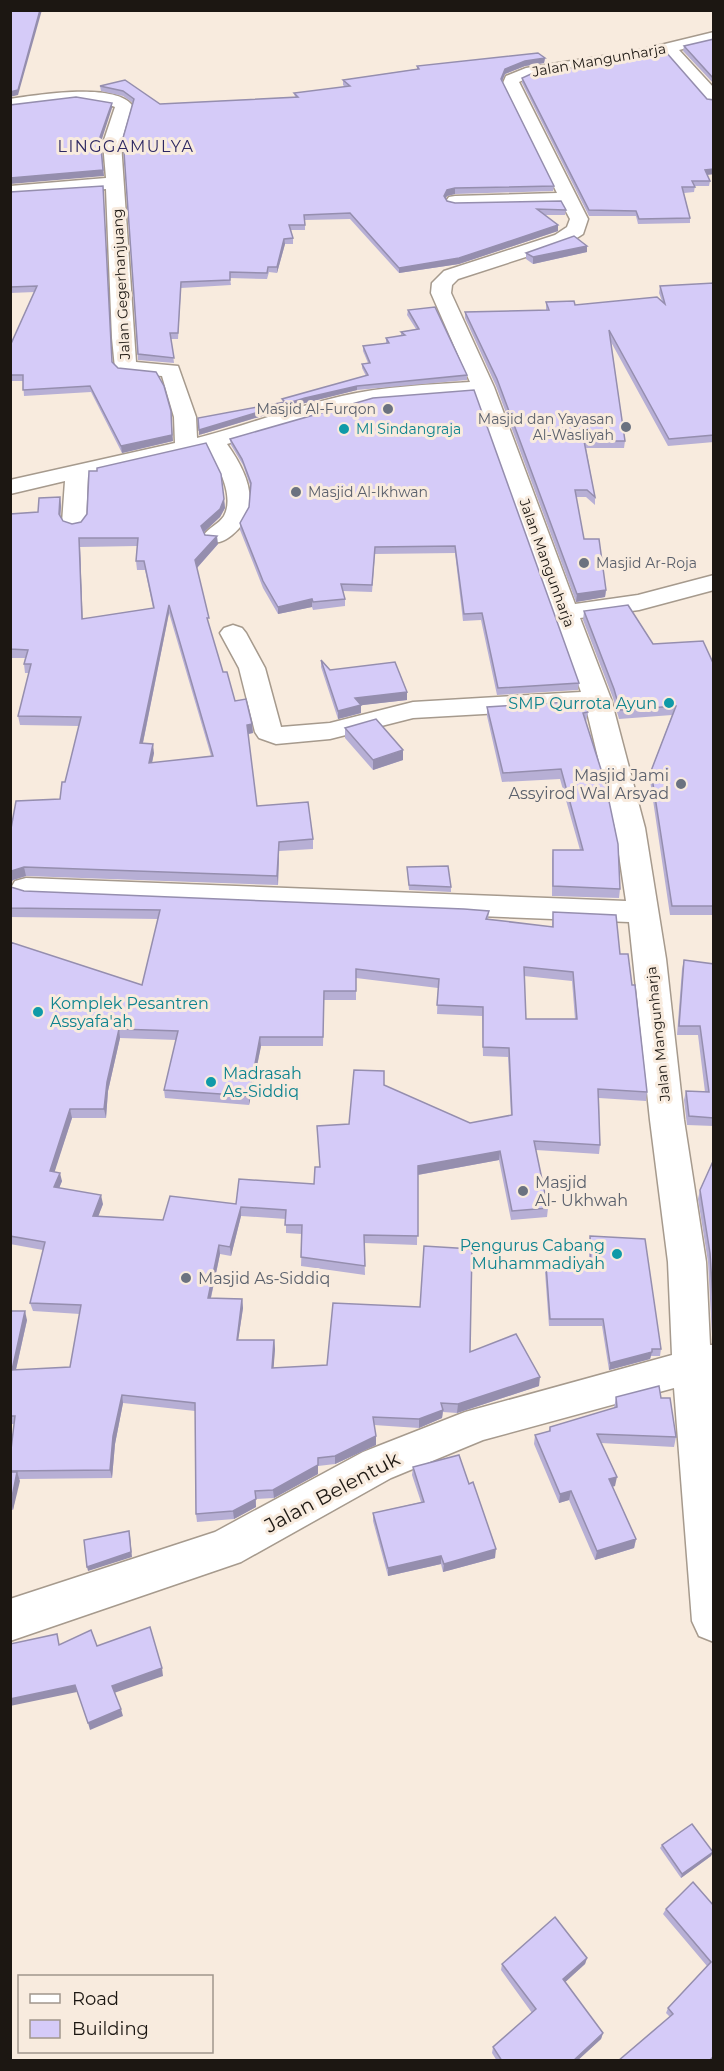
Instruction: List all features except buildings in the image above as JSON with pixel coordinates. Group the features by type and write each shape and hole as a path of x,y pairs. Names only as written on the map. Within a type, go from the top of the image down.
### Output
{"street":[{"name":"Jalan Mangunharja","path":"714,36 636,56 526,73 512,79 579,219 576,230 562,239 451,274 442,283 441,292 483,387 597,699 630,828 650,959 667,1120 703,1363 714,1621"},
{"path":"669,48 714,99"},
{"name":"Jalan Gegerhanjuang","path":"10,104 65,98 100,99 124,105 112,143 116,183 118,281 126,368 171,370 185,417 186,447"},
{"path":"10,191 116,183"},
{"path":"455,201 569,198"},
{"path":"10,487 248,432 343,402 373,396 483,387"},
{"path":"213,440 233,473 236,497 234,521 215,536"},
{"path":"74,523 77,497 76,472"},
{"path":"565,613 639,602 714,582"},
{"path":"233,633 252,668 269,732 276,736 330,731 413,710 597,699"},
{"path":"26,888 643,912"},
{"name":"Jalan Belentuk","path":"10,1620 226,1548 377,1465 479,1424 703,1363"}],"place":[{"name":"Masjid Al-Furqon","path":"388,409"},
{"name":"Masjid dan Yayasan Al-Wasliyah","path":"626,427"},
{"name":"MI Sindangraja","path":"344,429"},
{"name":"Masjid Al-Ikhwan","path":"296,492"},
{"name":"Masjid Ar-Roja","path":"584,563"},
{"name":"SMP Qurrota Ayun","path":"669,703"},
{"name":"Masjid Jami Assyirod Wal Arsyad","path":"681,784"},
{"name":"Komplek Pesantren Assyafa'ah","path":"38,1012"},
{"name":"Madrasah As-Siddiq","path":"211,1082"},
{"name":"Masjid Al- Ukhwah","path":"523,1191"},
{"name":"Pengurus Cabang Muhammadiyah","path":"617,1254"},
{"name":"Masjid As-Siddiq","path":"186,1278"}],"district":[{"name":"LINGGAMULYA","path":"126,146"}]}
